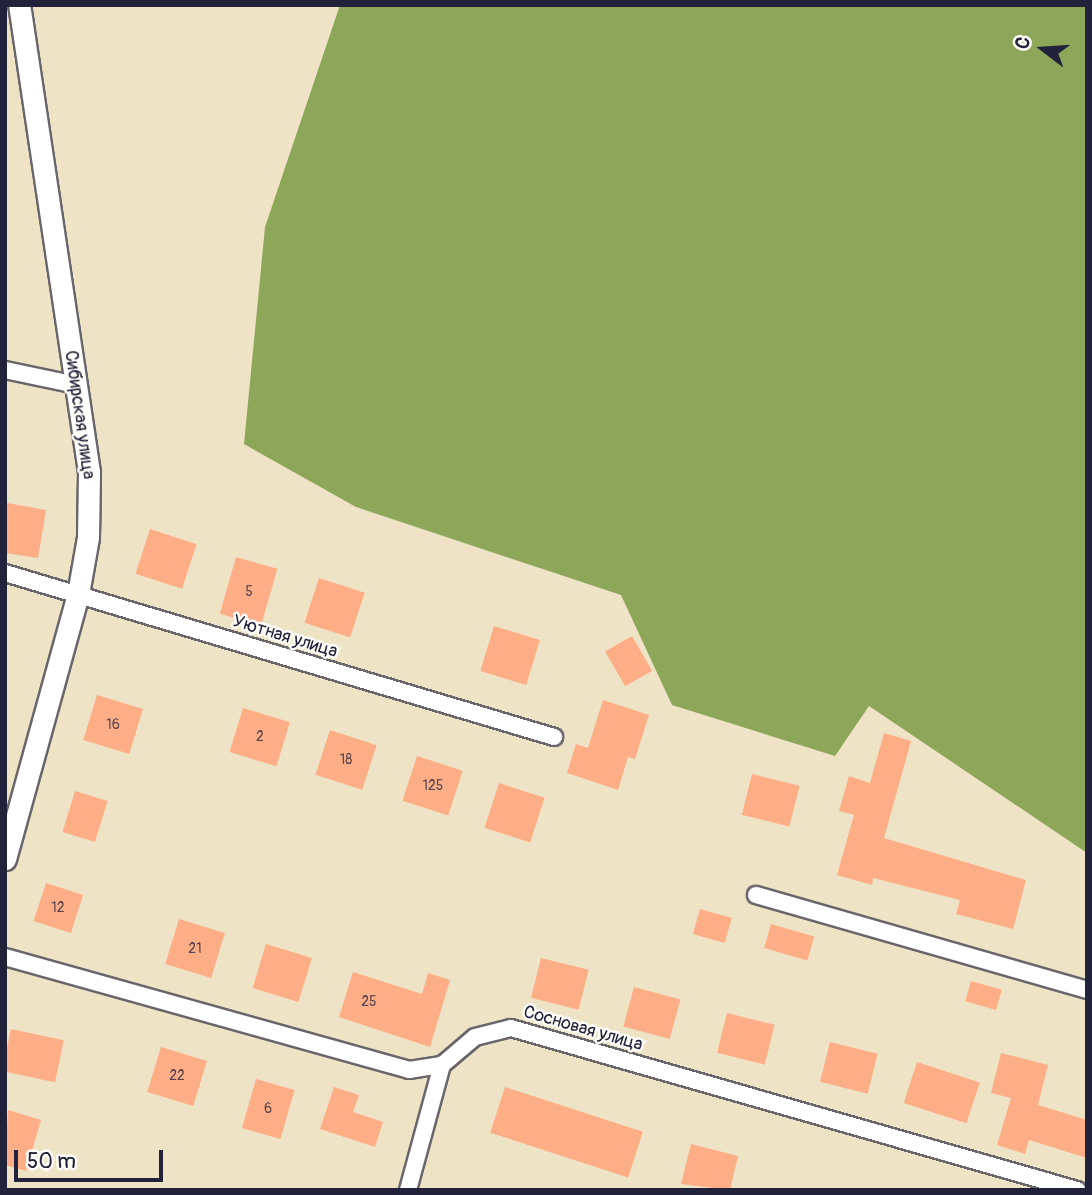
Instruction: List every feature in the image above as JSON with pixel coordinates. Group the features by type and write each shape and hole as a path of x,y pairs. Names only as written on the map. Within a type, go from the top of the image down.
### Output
{"street":[{"name":"Сибирская улица","path":"5,859 78,594 88,537 89,472 19,5"},
{"path":"5,370 76,385"},
{"name":"Уютная улица","path":"5,573 554,737"},
{"path":"755,895 1087,990"},
{"path":"5,957 409,1070 442,1065 408,1190"},
{"name":"Сосновая улица","path":"442,1065 474,1037 511,1028 1077,1190"}],"green space":[{"path":"340,5 1087,5 1087,853 869,706 835,756 672,705 621,595 356,507 244,444 265,227"}],"building":[{"path":"7,503 46,510 38,558 5,553"},
{"path":"150,529 197,544 182,589 135,574"},
{"path":"236,557 277,569 261,626 220,614"},
{"path":"319,578 365,593 350,638 304,623"},
{"path":"494,626 540,640 526,685 480,671"},
{"path":"632,636 652,671 625,686 605,652"},
{"path":"97,695 143,709 129,754 83,740"},
{"path":"603,700 649,715 635,759 628,757 618,790 567,773 576,744 588,748"},
{"path":"243,708 290,722 276,766 230,752"},
{"path":"330,730 377,745 362,790 315,775"},
{"path":"884,733 911,741 884,838 1026,880 1013,929 956,914 960,900 873,878 872,885 837,875 854,815 839,811 849,776 870,783"},
{"path":"417,756 463,771 448,816 402,801"},
{"path":"752,774 800,786 789,827 742,815"},
{"path":"499,783 545,798 530,843 484,828"},
{"path":"75,791 108,801 95,842 62,832"},
{"path":"46,883 83,895 71,933 34,921"},
{"path":"700,909 732,918 725,943 693,934"},
{"path":"179,919 225,933 211,978 165,964"},
{"path":"771,924 814,936 807,960 764,948"},
{"path":"266,944 312,958 298,1002 253,988"},
{"path":"541,958 589,970 579,1010 531,998"},
{"path":"353,972 422,994 428,973 450,980 430,1047 339,1017"},
{"path":"971,981 1002,990 996,1010 965,1001"},
{"path":"634,987 680,999 670,1039 623,1027"},
{"path":"727,1013 775,1025 765,1065 717,1053"},
{"path":"11,1029 64,1040 55,1082 5,1072"},
{"path":"830,1042 878,1054 868,1094 820,1082"},
{"path":"161,1047 207,1061 193,1106 147,1092"},
{"path":"1001,1053 1048,1065 1038,1105 1087,1120 1087,1158 1029,1140 1025,1154 997,1145 1011,1098 991,1093"},
{"path":"917,1062 980,1082 966,1123 904,1103"},
{"path":"256,1079 294,1090 280,1139 242,1128"},
{"path":"334,1087 359,1095 353,1112 383,1122 375,1147 320,1129"},
{"path":"505,1087 643,1132 628,1177 490,1133"},
{"path":"8,1110 41,1120 26,1171 5,1165"},
{"path":"691,1144 738,1156 730,1190 681,1184"}]}
